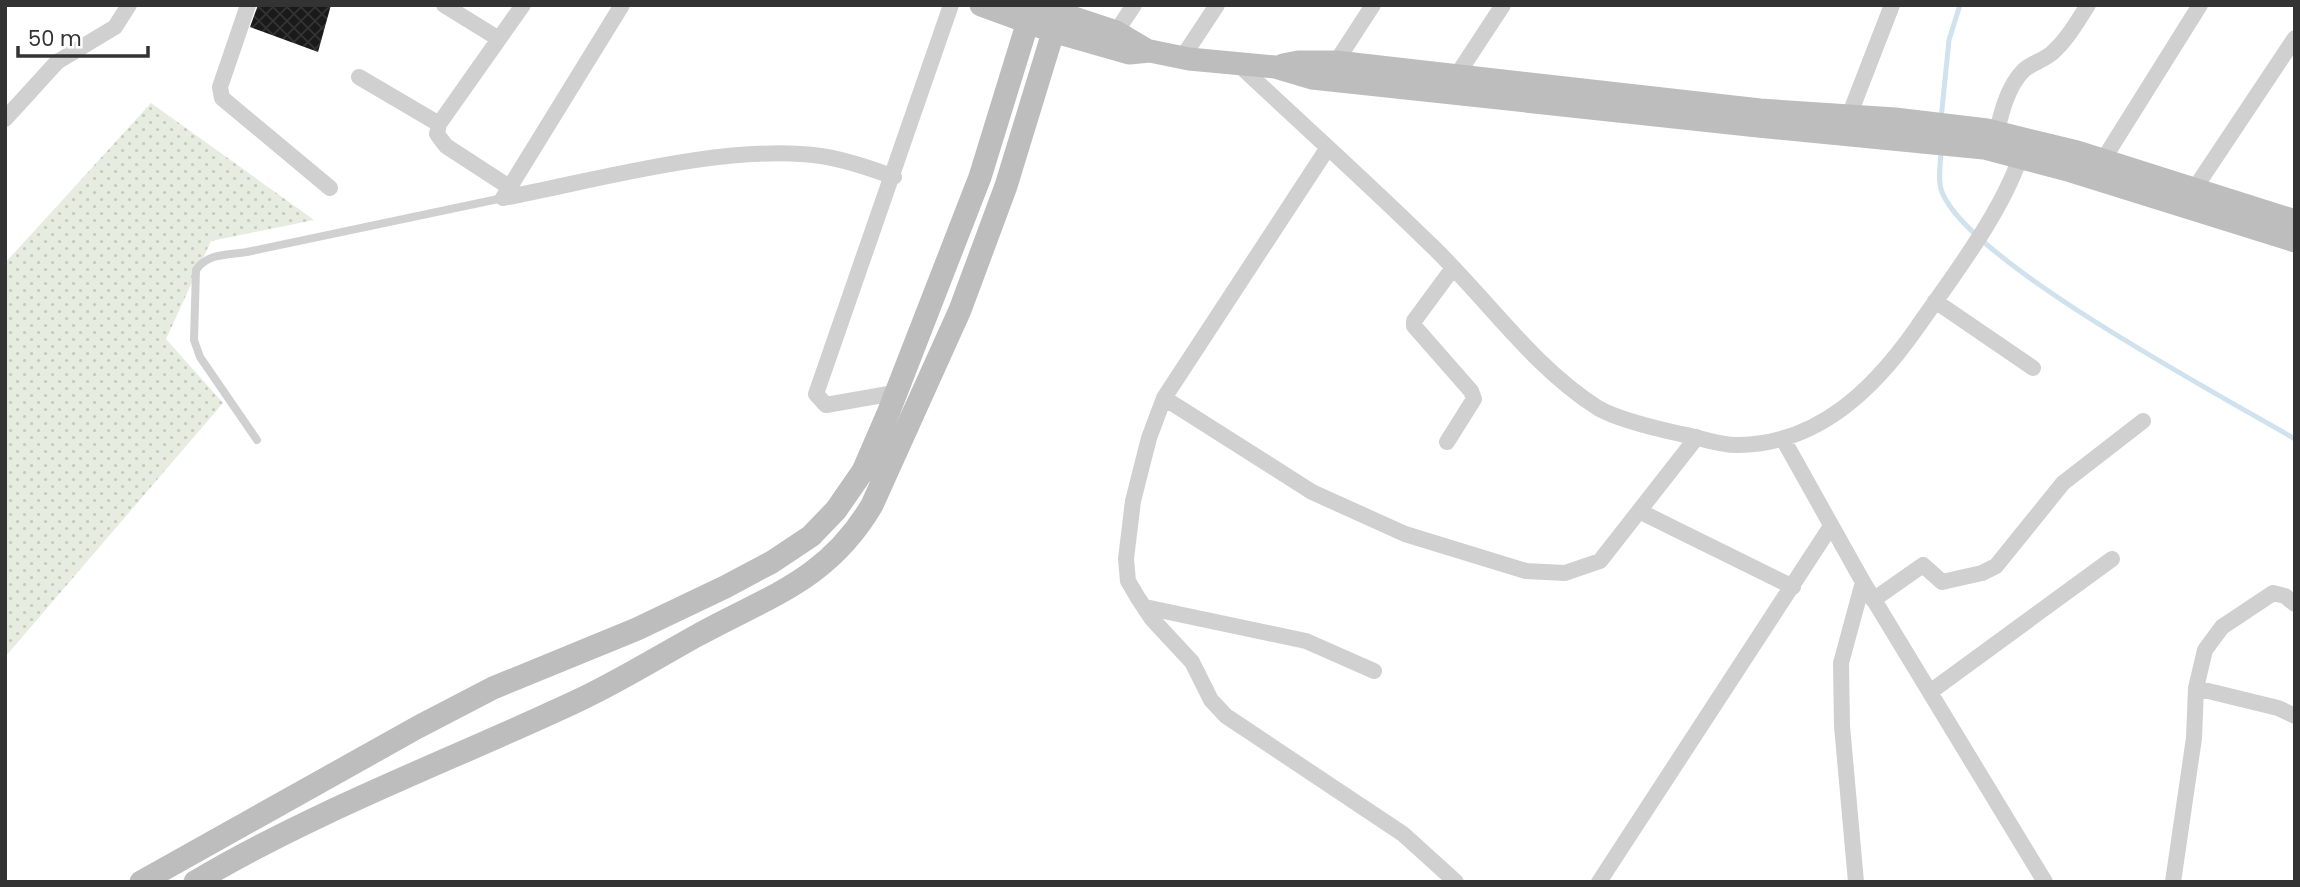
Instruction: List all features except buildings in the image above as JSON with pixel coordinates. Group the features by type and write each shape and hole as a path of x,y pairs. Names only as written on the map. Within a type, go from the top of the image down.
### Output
{"street":[{"path":"5,119 57,62 115,27 129,5"},
{"path":"248,5 220,87 222,98 330,188"},
{"path":"444,5 499,39"},
{"path":"523,5 439,124 437,134 446,146 506,192 671,166 779,154 819,156 856,163 894,177"},
{"path":"506,192 622,5"},
{"path":"894,393 838,405 825,405 816,394 894,177 951,5"},
{"path":"981,5 1043,15 1116,32 1150,51 1182,58 1275,67 1312,78 1758,127 1894,128 1990,140 2020,157 2295,241"},
{"path":"1116,32 1134,5"},
{"path":"1182,58 1217,5"},
{"path":"1336,62 1373,5"},
{"path":"1457,75 1503,5"},
{"path":"1849,116 1892,5"},
{"path":"1990,140 2017,80 2025,69 2051,55 2088,5"},
{"path":"2103,160 2200,5"},
{"path":"1043,15 1129,53 1150,51"},
{"path":"141,882 493,688 637,629 772,562 811,536 836,509 863,471 1043,15"},
{"path":"195,882 301,824 579,700 788,590 832,559 856,534 872,505 960,310 1006,186 1043,15"},
{"path":"2195,188 2295,38"},
{"path":"1275,67 1298,62 1336,62 1759,110 1849,116 1894,128"},
{"path":"1239,65 1454,268 1543,363 1600,409 1668,431 1737,445 1783,439 1822,423 1856,400 1890,367 1960,265 2020,157"},
{"path":"359,77 439,124"},
{"path":"1328,149 1164,398 1149,438 1133,500 1126,559 1128,581 1152,619 1197,670 1211,700 1220,711 1403,834 1456,882"},
{"path":"2020,157 2103,160 2295,221"},
{"path":"1447,442 1474,399 1471,391 1414,326 1414,321 1454,268"},
{"path":"1935,301 2032,368"},
{"path":"1164,398 1312,492 1405,534 1526,571 1565,573 1600,561 1697,437"},
{"path":"1874,600 1923,565 1942,582 1982,573 1996,566 2063,483 2143,421"},
{"path":"1783,439 1863,582 2045,882"},
{"path":"1639,511 1793,587"},
{"path":"1599,882 1831,526"},
{"path":"1930,692 2112,559"},
{"path":"1856,882 1842,738 1841,663 1863,582"},
{"path":"2173,882 2194,738 2196,688 2205,650 2222,627 2273,593 2285,596 2295,604"},
{"path":"1145,607 1306,641 1374,671"},
{"path":"2196,688 2278,708 2295,716"}],"lane":[{"path":"257,440 211,376 194,340 196,270 201,262 211,257 506,192"}],"shaded area":[{"path":"151,103 314,220 211,241 166,339 223,403 5,657 5,263"}],"waterway":[{"path":"1941,119 1949,40 1960,5"},
{"path":"1941,150 1939,177 1942,192 1962,221 1998,254 2101,326 2295,439"}]}
